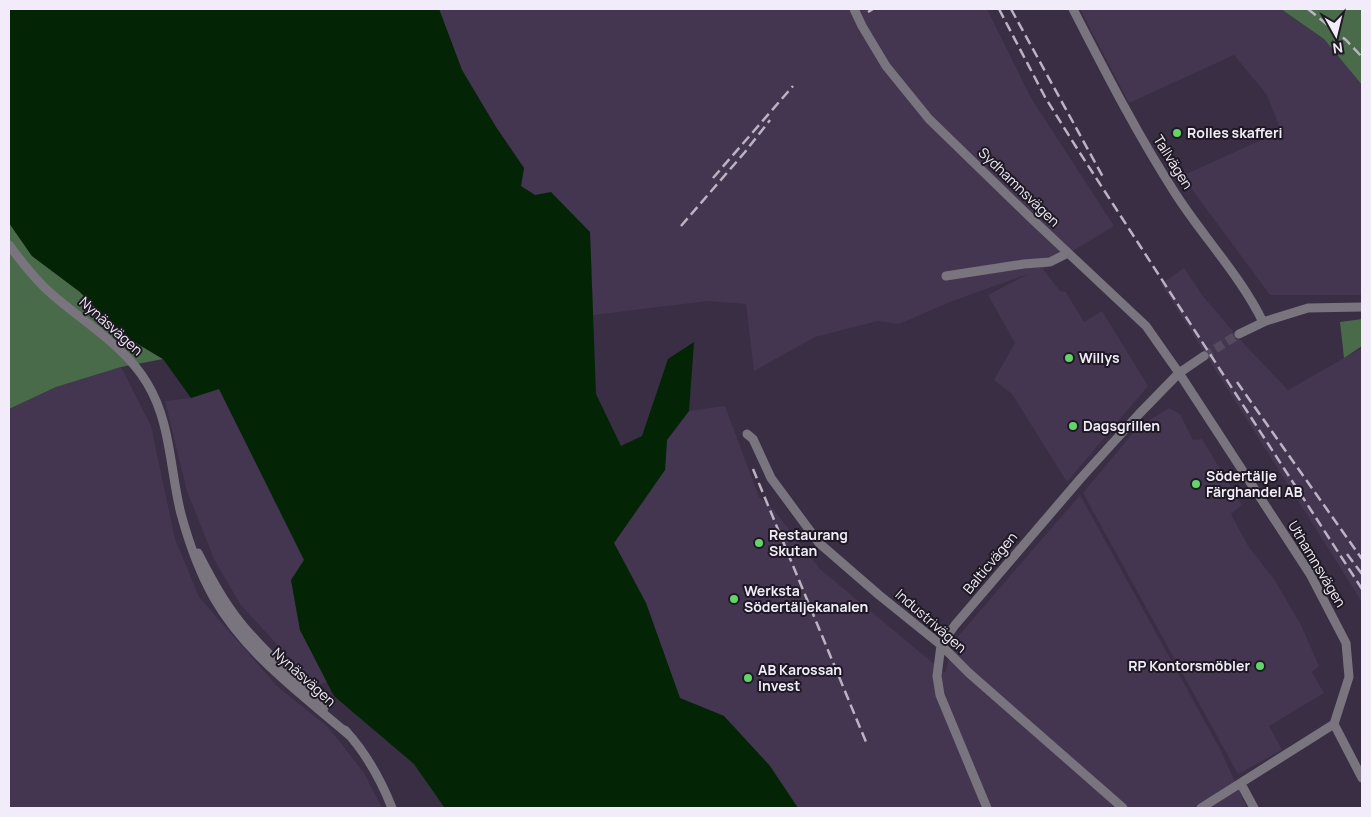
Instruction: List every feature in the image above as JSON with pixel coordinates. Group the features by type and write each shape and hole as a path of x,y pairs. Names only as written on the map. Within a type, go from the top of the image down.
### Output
{"street":[{"name":"Sydhamnsvägen","path":"854,9 886,66 929,119 1146,326 1179,373"},
{"name":"Tallvägen","path":"1073,9 1146,146 1175,193 1243,286 1263,322"},
{"name":"Nynäsvägen","path":"9,245 23,264 46,289 122,352 147,382 156,397 165,428 176,493 197,565 214,598 232,626 268,666 349,735 367,758 392,808"},
{"path":"946,276 1050,262 1068,252"},
{"path":"1239,334 1263,322 1308,308 1362,307"},
{"name":"Balticvägen","path":"941,644 955,625 1081,478 1139,414 1179,373 1204,356"},
{"name":"Uthamnsvägen","path":"1179,373 1310,574 1346,643 1349,677 1334,724"},
{"name":"Industrivägen","path":"747,434 753,440 775,484 819,543 879,595 941,644 969,673 1123,808"},
{"path":"941,644 938,676 940,695 987,808"},
{"path":"1201,808 1334,724 1362,778"},
{"path":"1241,784 1254,808"}],"shaded area":[{"path":"9,9 439,9 462,70 496,127 524,168 521,186 535,195 551,192 590,232 596,394 621,446 642,436 668,359 694,342 689,411 667,440 665,470 614,543 646,603 680,698 724,716 770,766 798,808 443,808 414,764 334,696 300,630 291,580 304,560 219,389 191,398 163,359 121,334 80,292 32,256 9,223"},
{"path":"439,9 987,9 1031,98 1114,226 1043,269 1060,291 1066,292 1084,322 1102,311 1148,386 1067,482 1012,394 994,380 1015,343 988,295 1028,274 950,302 899,324 878,321 815,337 754,371 746,304 708,301 593,315 590,232 521,186 524,168 496,127 462,70"},
{"path":"1080,9 1281,9 1324,39 1362,85 1362,295 1270,295 1182,176 1281,131 1267,95 1234,55 1129,103"},
{"path":"1281,9 1362,9 1362,85 1324,39"},
{"path":"9,223 32,256 80,292 121,334 163,359 121,367 56,387 9,409"},
{"path":"1184,268 1202,295 1244,344 1288,390 1362,348 1362,602 1161,284"},
{"path":"1362,319 1362,346 1344,358 1340,322"},
{"path":"121,367 151,426 175,539 199,597 278,687 328,727 364,773 382,808 9,808 9,409 56,387"},
{"path":"219,388 305,560 291,580 300,630 327,682 315,686 240,604 214,559 187,491 165,401 191,398"},
{"path":"725,406 759,497 774,510 820,569 945,673 954,641 1080,495 1220,749 1247,808 798,808 770,766 724,716 680,698 646,603 614,543 665,470 667,440 689,411"},
{"path":"1169,408 1180,414 1193,440 1202,439 1242,505 1231,514 1248,546 1274,579 1301,625 1319,666 1312,672 1324,693 1269,726 1282,750 1238,774 1083,493 1137,428"}],"tunnel":[{"path":"1204,356 1239,334"}],"railway":[{"path":"868,12 873,9"},
{"path":"999,9 1045,97 1078,150 1362,589"},
{"path":"1011,9 1103,177"},
{"path":"1308,9 1346,40 1362,57"},
{"path":"713,178 793,86"},
{"path":"681,226 770,120"},
{"path":"1237,382 1362,559"},
{"path":"753,469 866,742"},
{"path":"1347,554 1362,574"}],"place":[{"name":"Rolles skafferi","path":"1177,133"},
{"name":"Willys","path":"1069,358"},
{"name":"Dagsgrillen","path":"1073,426"},
{"name":"Södertälje Färghandel AB","path":"1196,484"},
{"name":"Restaurang Skutan","path":"759,543"},
{"name":"Werksta Södertäljekanalen","path":"734,599"},
{"name":"RP Kontorsmöbler","path":"1260,666"},
{"name":"AB Karossan Invest","path":"748,678"}]}
